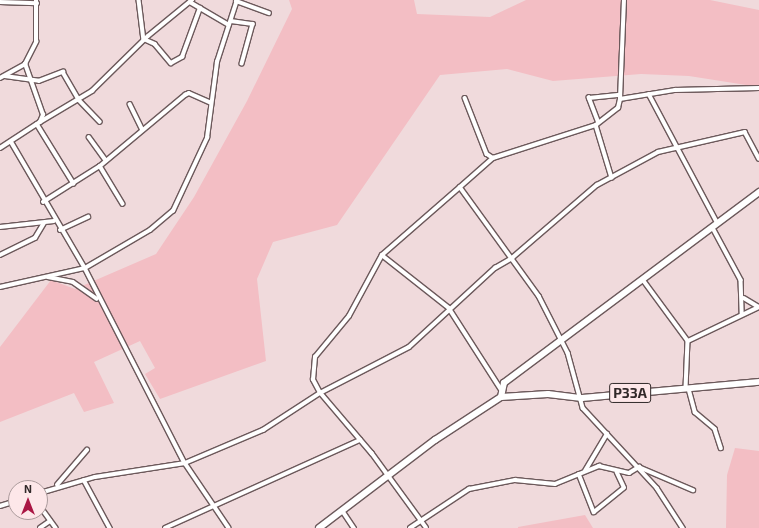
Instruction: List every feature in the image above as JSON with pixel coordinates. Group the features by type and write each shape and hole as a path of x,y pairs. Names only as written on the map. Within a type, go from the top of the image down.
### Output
{"main road":[{"name":"P33A","path":"319,528 387,478 434,440 501,397 548,394 582,398 759,382"}],"street":[{"path":"139,0 144,39"},
{"path":"426,528 419,521 360,440 320,393 313,380 315,357 349,316 382,255 493,158 597,124 618,108 620,97 624,0"},
{"path":"0,148 12,143 38,123 79,100 144,39 191,1 200,8 230,23 253,24 242,64"},
{"path":"0,287 84,268 150,230 173,211 207,138 217,62 236,1 269,13"},
{"path":"0,2 36,2 36,42 25,64 0,78"},
{"path":"144,39 155,44 167,61 175,63 182,57 200,8"},
{"path":"25,64 30,81 42,106 38,123 74,184"},
{"path":"5,76 30,81 63,72 79,100 100,122"},
{"path":"612,178 589,98 759,88"},
{"path":"43,202 74,184 100,166 142,129 188,93 212,103"},
{"path":"649,94 676,149 717,222"},
{"path":"465,98 487,154 493,158"},
{"path":"130,104 142,129"},
{"path":"48,490 56,486 84,480 185,463 263,430 320,393 409,346 449,308 495,268 512,258 536,234 597,185 658,152 745,132 759,158"},
{"path":"90,137 93,146 106,160"},
{"path":"12,143 43,202 84,268 98,299 185,463 229,528"},
{"path":"100,166 122,204"},
{"path":"460,188 512,258 562,340 582,398 583,408 639,468 683,528"},
{"path":"500,389 562,340 644,281 713,228 717,222 759,192"},
{"path":"60,230 88,217"},
{"path":"0,226 54,221"},
{"path":"0,255 35,238 44,223"},
{"path":"713,228 741,280 744,298 742,314"},
{"path":"382,255 449,308 500,389 501,397"},
{"path":"48,277 73,282 98,299"},
{"path":"644,281 688,341 687,389 695,412 715,429 721,448"},
{"path":"744,298 759,307"},
{"path":"688,341 759,307"},
{"path":"585,471 607,434"},
{"path":"165,528 360,440"},
{"path":"56,486 87,450"},
{"path":"410,528 469,489 515,480 555,484 599,466 617,473 629,474 639,468"},
{"path":"639,468 693,490"},
{"path":"579,474 594,512 624,488 617,473"},
{"path":"84,480 110,528"},
{"path":"342,510 354,528"},
{"path":"48,518 56,528"},
{"path":"40,528 50,521"}],"shaded area":[{"path":"289,0 414,0 417,14 490,17 526,0 710,0 759,10 759,87 689,76 641,74 553,81 507,69 440,75 337,225 273,242 257,279 266,361 160,399 145,374 155,368 140,341 94,362 114,403 84,412 74,393 0,422 0,347 51,280 75,289 156,254 194,197 247,101 292,9"},
{"path":"735,448 759,451 759,528 726,528 727,475"},
{"path":"585,515 593,528 518,528 518,527"}]}
